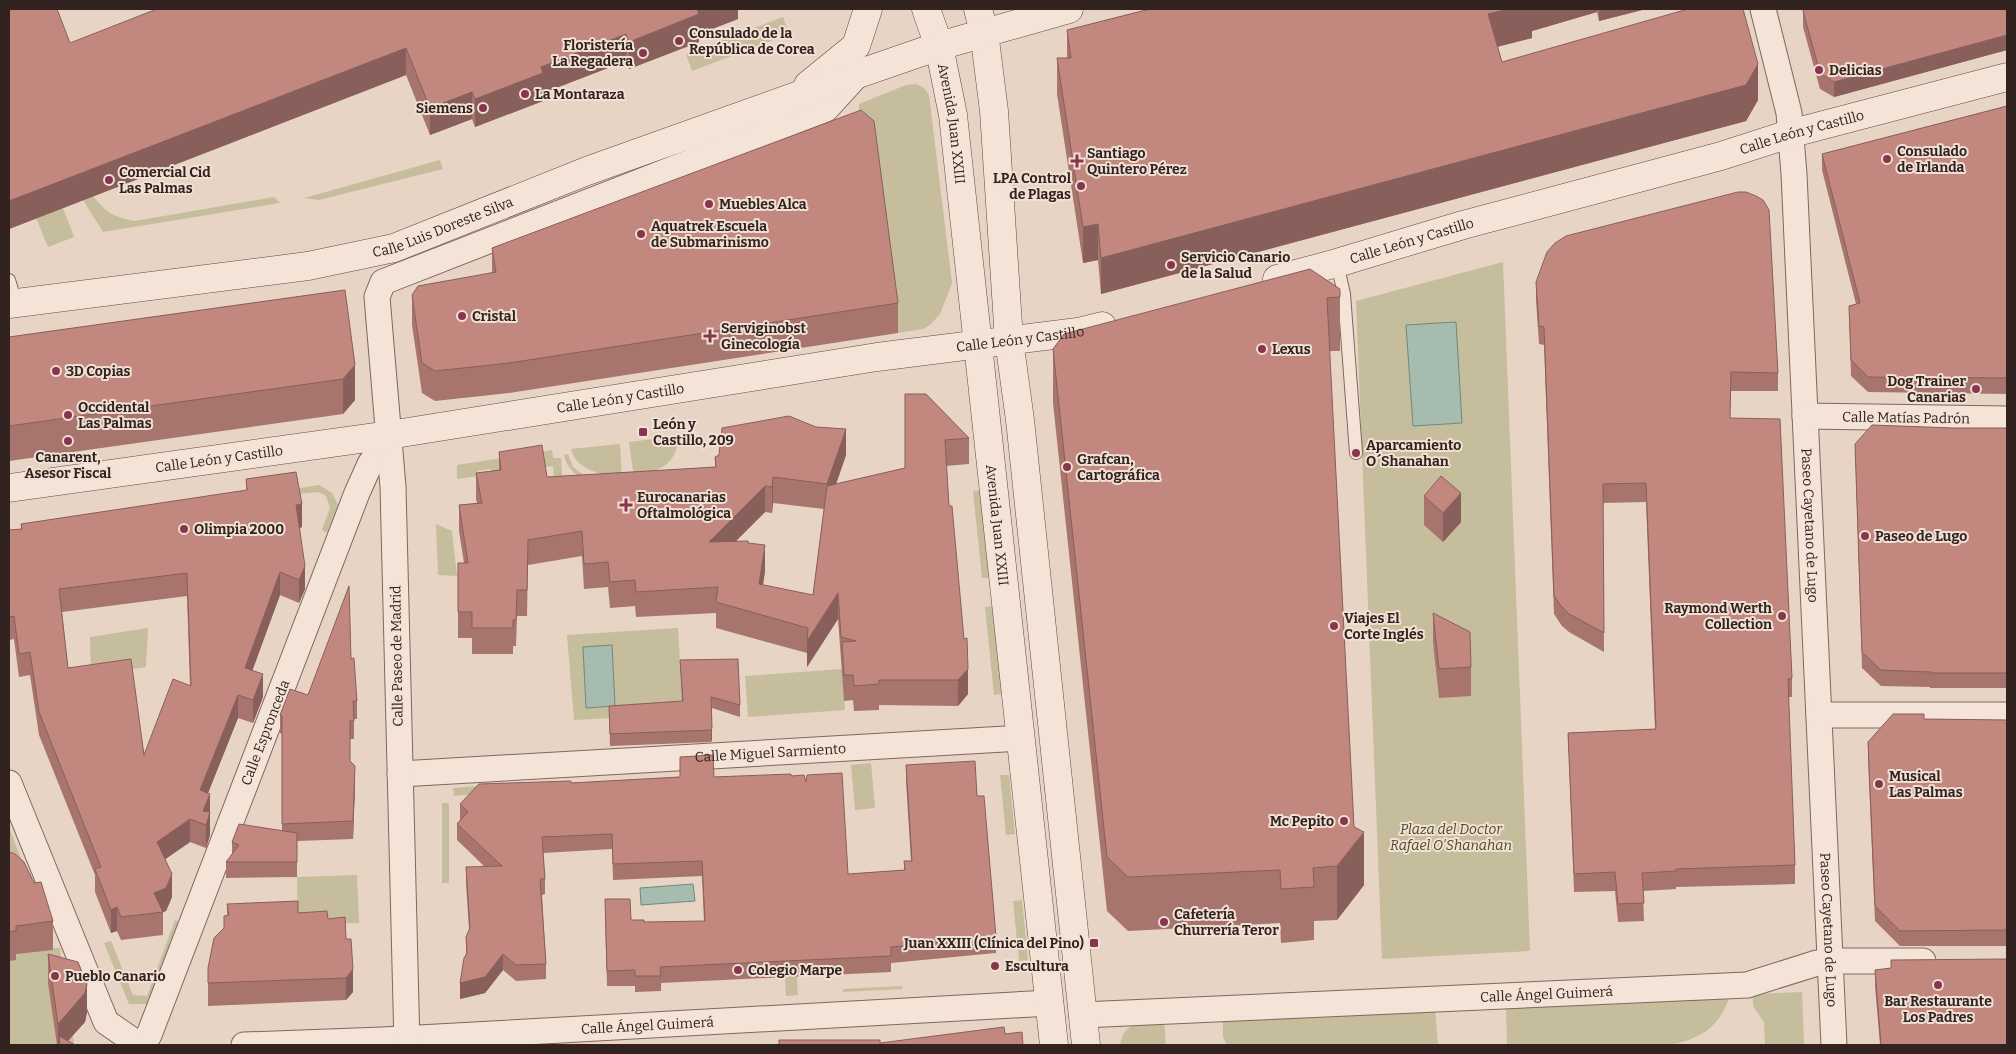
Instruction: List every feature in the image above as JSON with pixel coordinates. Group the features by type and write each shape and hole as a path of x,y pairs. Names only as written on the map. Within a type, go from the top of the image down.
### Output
{"street":[{"path":"788,100 856,46 868,9"},
{"name":"Avenida Juan XXIII","path":"926,9 939,46 953,115 1054,1045"},
{"name":"Calle Luis Doreste Silva","path":"11,295 308,266 394,248 587,171 939,46 981,20 1069,9"},
{"name":"Paseo Cayetano de Lugo","path":"1758,10 1789,112 1789,134 1794,174 1834,1045"},
{"path":"981,20 994,111 1009,340 1020,420 1086,1045"},
{"name":"Calle Luis Doreste Silva","path":"395,276 826,109 858,74"},
{"name":"Calle León y Castillo","path":"1251,286 1337,264 1463,225 1721,156 1789,134 2007,77"},
{"name":"Calle Paseo de Madrid","path":"395,276 383,282 377,296 393,486 407,1042"},
{"name":"Calle León y Castillo","path":"9,488 389,435 811,367 1078,332 1126,320"},
{"name":"Calle Matías Padrón","path":"1805,416 2007,419"},
{"name":"Calle Espronceda","path":"143,1041 357,493 370,464 389,435"},
{"path":"1819,715 2007,715"},
{"name":"Calle Miguel Sarmiento","path":"400,774 1021,738"},
{"path":"9,783 106,1022 143,1041"},
{"name":"Calle Ángel Guimerá","path":"1082,1015 1747,985 1817,963 1831,961 1948,961"},
{"name":"Calle Ángel Guimerá","path":"244,1045 407,1042 1050,1003"}],"lane":[{"path":"1337,264 1344,294 1356,453"}],"green space":[{"path":"783,17 789,34 692,71 686,54"},
{"path":"916,84 924,88 929,95 952,283 940,314 930,325 923,329 898,333 874,151 861,140 859,104 906,85"},
{"path":"440,160 443,169 319,200 304,198"},
{"path":"93,196 102,207 111,213 121,218 135,221 274,197 280,203 103,232 83,200"},
{"path":"63,208 74,237 48,247 36,218"},
{"name":"Plaza del Doctor Rafael O'Shanahan","path":"1503,262 1530,951 1382,959 1356,301"},
{"path":"678,436 674,454 665,465 634,477 629,442"},
{"path":"620,444 622,478 592,471 579,462 571,449"},
{"path":"552,450 553,458 561,458 568,558 561,558 553,466 492,475 491,469 477,471 478,476 457,479 457,465"},
{"path":"568,454 573,467 589,479 581,479 570,469 564,455"},
{"path":"319,485 332,493 338,505 327,533 322,530 330,508 326,496 319,492 288,495 287,490"},
{"path":"981,490 990,578 982,578 973,491"},
{"path":"436,524 452,531 457,576 438,575"},
{"path":"993,606 1002,694 994,695 985,607"},
{"path":"148,628 146,667 91,675 90,637"},
{"path":"678,628 683,714 574,720 567,635"},
{"path":"842,669 845,710 748,717 745,676"},
{"path":"871,763 875,808 855,810 851,765"},
{"path":"1000,775 1009,775 1015,834 1006,835"},
{"path":"510,783 511,791 454,796 453,788"},
{"path":"442,803 449,803 449,883 442,883"},
{"path":"9,827 53,948 60,948 66,996 86,1007 84,1022 72,1030 74,1045 9,1045"},
{"path":"357,875 359,923 298,924 297,877"},
{"path":"1022,900 1028,960 1019,961 1013,901"},
{"path":"175,920 182,923 152,1004 129,1004 104,943 111,941 133,995 147,996"},
{"path":"794,935 798,995 786,996 782,936"},
{"path":"902,986 903,989 843,992 843,989"},
{"path":"1802,992 1804,1045 1765,1045 1764,1022 1753,1006 1753,994"},
{"path":"1730,995 1721,1015 1708,1030 1691,1039 1669,1045 1507,1045 1506,1004"},
{"path":"1435,1008 1438,1045 1227,1045 1223,1037 1223,1019"},
{"path":"1164,1022 1166,1045 1120,1045 1122,1037 1130,1027 1142,1023"}],"shaded area":[{"path":"1456,322 1462,423 1413,426 1406,325"},
{"path":"612,645 615,706 586,708 583,647"},
{"path":"693,884 695,901 641,905 640,888"}],"building":[{"path":"9,9 57,9 70,43 157,9 697,9 699,14 629,42 626,34 541,67 543,73 475,99 472,92 430,108 406,48 9,201"},
{"path":"1150,9 1508,9 1488,14 1502,62 1688,9 1743,9 1758,64 1746,85 1101,258 1098,224 1083,227 1057,58 1071,58 1067,30"},
{"path":"1805,9 2007,9 2007,35 1834,82 1820,73 1803,11"},
{"path":"2007,106 2007,378 1868,377 1851,360 1849,306 1860,303 1822,154"},
{"path":"861,110 874,121 898,303 509,363 435,371 422,363 412,295 418,286 496,272 492,248"},
{"path":"1738,192 1746,192 1763,200 1769,210 1778,373 1731,372 1730,418 1780,419 1792,678 1788,679 1795,865 1676,869 1676,871 1642,873 1644,903 1618,904 1615,872 1574,874 1568,733 1656,729 1646,483 1603,484 1604,633 1569,614 1554,596 1544,327 1539,326 1536,282 1547,252 1555,243 1566,236"},
{"path":"1310,269 1340,289 1340,297 1327,298 1354,827 1364,832 1337,866 1313,868 1314,887 1281,889 1280,870 1128,877 1107,857 1053,349 1064,334"},
{"path":"345,290 355,365 343,379 9,426 9,337"},
{"path":"905,394 926,394 969,438 945,440 949,506 952,506 964,639 967,638 968,669 958,680 879,680 879,684 854,686 853,675 844,675 842,642 856,641 841,637 838,593 807,641 808,628 716,602 718,587 636,592 635,580 610,582 608,562 584,564 582,531 528,540 527,590 517,590 516,620 513,620 513,628 472,628 472,612 458,612 458,563 468,563 459,505 482,503 476,473 501,470 499,452 542,445 547,477 716,467 715,457 719,455 722,428 789,416 816,427 846,429 827,484 773,477 772,487 765,486 709,542 748,541 748,543 765,545 759,584 813,595 827,486 905,468"},
{"path":"1872,425 2007,428 2007,673 1930,673 1881,670 1862,652 1855,444"},
{"path":"296,472 302,504 296,505 305,566 299,580 280,572 245,668 263,674 253,700 238,695 200,790 210,794 203,811 210,812 206,825 190,819 157,842 172,874 166,888 154,893 163,912 121,917 117,907 111,910 95,869 101,867 39,712 30,652 19,654 14,616 9,617 9,530 22,529 21,524 247,490 246,479","holes":["187,573 191,686 173,679 144,755 131,659 68,668 59,589"]},
{"path":"1441,476 1461,493 1443,513 1424,496"},
{"path":"349,586 351,659 354,658 357,701 353,701 354,721 350,721 350,761 355,766 353,821 282,824 282,716 280,715 290,689 308,695"},
{"path":"1433,613 1470,632 1471,667 1439,669"},
{"path":"738,659 740,705 711,697 711,730 610,734 609,706 683,701 680,660"},
{"path":"1893,714 1924,714 1924,719 2007,720 2007,930 1900,931 1875,906 1868,742"},
{"path":"713,755 714,777 791,774 791,776 804,775 806,782 807,775 842,773 848,874 905,870 904,861 912,861 906,765 975,761 977,796 984,796 996,937 891,947 891,956 660,967 661,976 635,976 635,970 607,971 605,899 630,899 631,920 644,920 644,922 705,921 702,861 613,864 612,834 542,837 545,879 540,879 546,964 516,965 503,954 485,977 460,983 464,958 467,953 466,937 470,928 466,867 502,866 457,824 468,812 460,804 479,784 571,781 571,783 680,777 680,757"},
{"path":"239,824 297,833 297,862 226,862 239,845 232,842"},
{"path":"9,852 15,854 24,862 34,883 41,882 53,921 16,926 16,931 9,932"},
{"path":"298,901 298,913 327,911 328,919 345,917 346,939 351,939 353,969 346,978 208,983 208,968 214,938 224,928 224,916 229,915 227,904"},
{"path":"48,954 78,962 87,984 85,993 58,1024"},
{"path":"2007,959 2007,1045 1881,1045 1875,970 1891,968 1891,960"},
{"path":"1004,1027 1005,1034 1022,1032 1023,1045 779,1045 779,1040 880,1040 880,1043"},
{"path":"59,1036 75,1045 60,1045"}],"place":[{"name":"Consulado de la República de Corea","path":"679,41"},
{"name":"Floristería La Regadera","path":"643,53"},
{"name":"Delicias","path":"1819,70"},
{"name":"La Montaraza","path":"525,94"},
{"name":"Siemens","path":"483,108"},
{"name":"Consulado de Irlanda","path":"1887,159"},
{"name":"Santiago Quintero Pérez","path":"1077,161"},
{"name":"Comercial Cid Las Palmas","path":"109,180"},
{"name":"LPA Control de Plagas","path":"1081,186"},
{"name":"Muebles Alca","path":"709,204"},
{"name":"Aquatrek Escuela de Submarinismo","path":"641,234"},
{"name":"Servicio Canario de la Salud","path":"1171,265"},
{"name":"Cristal","path":"462,316"},
{"name":"Serviginobst Ginecología","path":"710,336"},
{"name":"Lexus","path":"1262,349"},
{"name":"3D Copias","path":"56,371"},
{"name":"Dog Trainer Canarias","path":"1976,389"},
{"name":"Occidental Las Palmas","path":"68,415"},
{"name":"León y Castillo, 209","path":"643,432"},
{"name":"Canarent, Asesor Fiscal","path":"68,441"},
{"name":"Aparcamiento O´Shanahan","path":"1356,453"},
{"name":"Grafcan, Cartográfica","path":"1067,467"},
{"name":"Eurocanarias Oftalmológica","path":"626,505"},
{"name":"Olimpia 2000","path":"184,529"},
{"name":"Paseo de Lugo","path":"1865,536"},
{"name":"Raymond Werth Collection","path":"1782,616"},
{"name":"Viajes El Corte Inglés","path":"1334,626"},
{"name":"Musical Las Palmas","path":"1879,784"},
{"name":"Mc Pepito","path":"1344,821"},
{"name":"Cafetería Churrería Teror","path":"1164,922"},
{"name":"Juan XXIII (Clínica del Pino)","path":"1094,943"},
{"name":"Escultura","path":"995,966"},
{"name":"Colegio Marpe","path":"738,970"},
{"name":"Pueblo Canario","path":"55,976"},
{"name":"Bar Restaurante Los Padres","path":"1938,985"}]}
